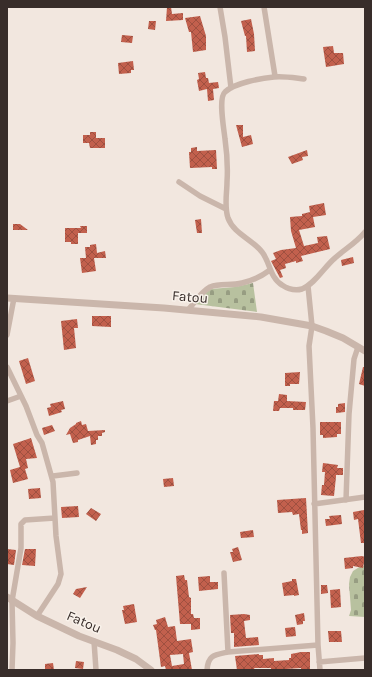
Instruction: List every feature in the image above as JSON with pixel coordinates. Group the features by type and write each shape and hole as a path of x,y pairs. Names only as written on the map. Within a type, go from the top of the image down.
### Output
{"street":[{"path":"220,7 231,88"},
{"path":"264,7 275,76"},
{"path":"304,78 275,76 247,82 224,92 222,97 227,166 226,209 228,218 236,230 254,243 262,252 267,260 270,270 278,282 289,289 296,290 308,286 334,259 352,245 365,232"},
{"path":"179,182 200,196 226,209"},
{"path":"188,310 201,294 216,285 241,284 270,270"},
{"path":"308,286 312,326 309,346 312,396 318,645 320,670"},
{"path":"7,335 11,298"},
{"name":"Fatou","path":"11,298 188,310 261,317 312,326 343,338 365,351"},
{"path":"346,500 349,414 354,359 358,347"},
{"path":"7,367 42,443 53,476 60,574 58,584 37,616"},
{"path":"7,401 21,396"},
{"path":"53,476 77,473"},
{"path":"314,504 365,497"},
{"path":"12,670 13,643 10,599 21,548 21,522 25,520 55,518"},
{"path":"224,573 228,652"},
{"name":"Fatou","path":"10,599 37,616 94,642 118,650 150,670"},
{"path":"94,642 96,670"},
{"path":"207,670 209,660 213,655 228,652 318,645"},
{"path":"319,662 365,658"}],"green space":[{"path":"253,283 257,312 195,304 194,301 211,289 235,287"},
{"path":"361,566 364,566 365,573 365,617 349,616 351,610 349,584 350,577 353,571"}],"building":[{"path":"167,7 171,7 172,14 183,13 183,20 166,21"},
{"path":"200,16 206,36 206,50 193,52 191,32 189,32 185,18"},
{"path":"251,19 255,51 247,52 246,36 241,21"},
{"path":"149,21 156,21 155,30 148,29"},
{"path":"122,35 133,36 132,43 121,42"},
{"path":"333,46 334,53 343,53 344,64 326,67 323,47"},
{"path":"133,61 134,70 131,70 131,73 119,74 118,63"},
{"path":"205,72 209,83 218,82 219,88 213,89 214,100 208,101 207,89 199,91 197,80 199,79 198,73"},
{"path":"236,125 243,125 243,137 251,135 253,144 242,147"},
{"path":"90,132 96,132 96,138 105,138 105,148 90,148 89,143 83,143 83,135 90,135"},
{"path":"197,147 197,151 216,150 217,169 212,169 212,167 190,168 189,152 191,152 191,148"},
{"path":"307,150 308,156 302,157 303,160 292,164 288,157"},
{"path":"324,203 326,215 313,217 315,227 299,230 304,246 318,243 317,237 327,236 330,249 301,256 303,261 285,264 286,268 280,270 283,277 280,278 271,261 276,259 273,253 281,250 296,248 291,231 290,217 302,216 302,214 310,212 309,206"},
{"path":"201,219 202,233 197,233 195,220"},
{"path":"13,224 20,224 28,230 13,230"},
{"path":"80,226 87,226 87,233 78,233 78,244 65,242 65,228 81,228"},
{"path":"96,244 97,253 105,251 106,258 94,258 96,271 82,273 80,258 86,258 85,247 90,247 90,245"},
{"path":"353,257 354,263 342,266 341,260"},
{"path":"92,316 111,316 111,327 92,326"},
{"path":"77,319 78,328 74,328 76,348 64,350 61,321"},
{"path":"28,358 35,381 26,384 19,361"},
{"path":"363,367 365,367 365,386 359,384"},
{"path":"300,372 299,384 290,384 290,386 285,386 285,373"},
{"path":"279,394 287,395 287,401 306,402 305,410 280,408 279,411 273,411 274,401 278,401"},
{"path":"63,401 65,409 61,410 62,412 49,416 47,408 51,407 50,404"},
{"path":"345,403 345,412 336,413 336,407 338,407 338,404"},
{"path":"81,421 82,425 86,424 88,431 105,430 105,432 102,433 102,436 98,436 96,444 91,445 90,436 73,443 70,434 66,435 70,428"},
{"path":"320,422 341,422 341,434 337,434 337,437 323,438 323,435 320,435"},
{"path":"52,425 55,431 44,435 42,428"},
{"path":"31,438 37,458 26,459 28,468 25,469 28,479 13,483 10,470 20,467 13,444"},
{"path":"323,463 338,465 337,468 343,468 343,475 336,475 334,496 321,495 322,485 324,485 325,472 322,472"},
{"path":"173,478 174,486 164,487 163,479"},
{"path":"40,488 41,498 29,499 28,489"},
{"path":"306,498 308,533 302,534 299,514 293,515 292,512 278,513 277,500"},
{"path":"78,506 79,517 62,518 61,507"},
{"path":"91,508 101,514 96,521 86,514"},
{"path":"364,510 365,543 361,543 358,519 354,520 353,512"},
{"path":"341,515 342,524 326,526 325,519 330,519 329,516"},
{"path":"253,530 254,537 241,538 240,532"},
{"path":"238,547 242,560 233,562 230,552 233,552 232,549"},
{"path":"7,549 16,550 14,565 7,564"},
{"path":"25,549 36,549 35,566 22,565"},
{"path":"365,557 363,568 353,566 353,568 345,569 344,558"},
{"path":"184,575 185,580 187,580 189,597 191,598 191,614 193,614 194,618 200,618 200,629 191,630 191,624 180,624 176,576"},
{"path":"210,576 210,582 218,582 218,589 199,591 198,577"},
{"path":"292,579 296,579 299,595 284,596 282,583 292,581"},
{"path":"321,585 327,585 328,593 321,594"},
{"path":"87,587 80,598 73,594 76,589"},
{"path":"340,589 341,607 331,608 330,590"},
{"path":"134,604 137,622 125,624 122,610 124,610 123,606"},
{"path":"304,613 305,621 303,621 303,624 297,625 295,615"},
{"path":"230,615 250,615 250,620 244,621 246,638 258,637 259,645 234,647 234,633 231,633"},
{"path":"165,617 168,627 175,626 177,641 191,639 193,652 189,653 192,670 166,670 165,666 161,667 156,630 153,625 157,624 156,620","holes":["183,654 184,664 172,666 170,655"]},
{"path":"295,627 296,636 286,637 285,628"},
{"path":"328,631 341,631 342,642 329,642"},
{"path":"310,652 310,670 301,670 301,668 271,670 271,668 254,668 255,670 237,670 235,656 259,654 263,655 263,659 274,658 274,661 289,660 289,658 291,658 291,654"},
{"path":"76,661 84,662 83,669 75,668"},
{"path":"53,663 54,670 45,670 45,664"}]}
